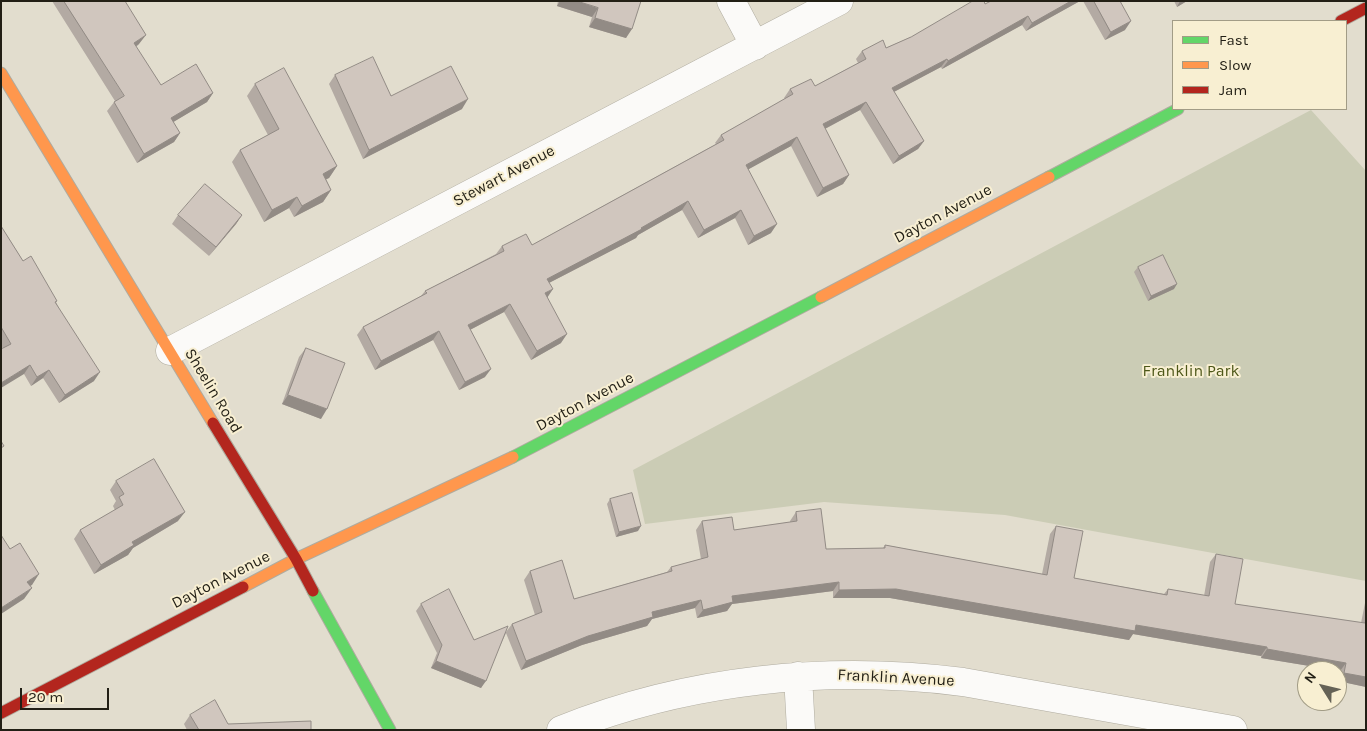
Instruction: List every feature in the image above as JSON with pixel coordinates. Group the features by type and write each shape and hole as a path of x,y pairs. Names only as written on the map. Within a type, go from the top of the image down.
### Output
{"main road":[{"path":"1343,20 1366,8"},
{"name":"Sheelin Road","path":"1,74 296,559 390,730"},
{"name":"Dayton Avenue","path":"1,713 296,559 537,446 1176,110"}],"street":[{"path":"731,1 755,46"},
{"name":"Stewart Avenue","path":"170,351 839,1"},
{"name":"Franklin Avenue","path":"561,730 614,710 706,688 798,676 881,674 939,679 1233,730"},
{"path":"798,676 801,730"}],"green space":[{"name":"Franklin Park","path":"1311,110 1366,171 1366,581 1005,515 824,502 645,524 633,470"}],"building":[{"path":"64,1 125,1 146,35 134,43 161,85 196,64 213,93 171,118 180,133 144,154 114,102 124,96"},
{"path":"577,1 641,1 632,29 595,18 598,8"},
{"path":"973,1 984,1 985,4 991,1 1071,1 1032,23 1028,16 948,61 947,59 892,88 924,141 899,156 866,102 823,124 849,175 823,188 797,137 746,165 777,224 754,236 741,210 704,230 688,201 642,229 547,279 553,289 545,293 567,334 537,351 510,304 468,325 491,369 465,382 439,331 381,361 363,327 427,293 425,291 504,251 502,246 526,234 532,245 724,140 721,135 793,94 790,89 811,79 815,86 866,59 862,51 883,40 886,48 911,37"},
{"path":"1094,1 1120,1 1131,21 1111,32"},
{"path":"373,57 391,96 451,66 468,99 369,150 335,75"},
{"path":"284,68 337,166 323,174 331,190 302,206 297,197 272,210 240,150 279,129 255,84"},
{"path":"205,184 242,215 216,247 178,215"},
{"path":"1,226 23,261 31,256 57,301 55,302 100,372 65,395 49,370 37,377 30,365 1,383 1,349 11,344 1,327"},
{"path":"1163,255 1177,284 1151,296 1138,267"},
{"path":"306,348 345,363 327,409 288,395"},
{"path":"154,459 185,512 132,542 134,545 101,565 80,530 123,505 119,497 124,494 116,481"},
{"path":"632,493 641,526 619,532 610,499"},
{"path":"821,509 826,549 885,548 885,545 1047,575 1056,526 1083,531 1074,578 1167,595 1168,589 1209,596 1216,554 1243,559 1235,604 1365,623 1366,621 1366,677 1347,674 1347,661 1335,661 1267,649 1267,647 1136,625 1135,631 896,589 839,590 839,582 732,596 733,602 703,610 701,600 652,612 653,617 588,636 526,661 512,624 542,612 530,571 562,560 574,599 672,571 671,567 708,557 702,521 732,517 734,530 797,521 796,512"},
{"path":"1,535 10,549 20,543 39,574 27,582 32,588 1,608"},
{"path":"449,589 474,640 508,626 486,681 436,661 442,645 421,604"},
{"path":"215,700 228,724 311,721 311,730 199,730 190,715"}],"traffic: fast":[{"path":"1049,177 1176,110"},
{"path":"513,457 821,297"},
{"path":"313,591 390,730"}],"traffic: slow":[{"path":"1,73 213,423"},
{"path":"821,297 1049,177"},
{"path":"243,587 296,559 513,457"}],"traffic: jam":[{"path":"1343,20 1366,8"},
{"path":"213,423 296,559 313,591"},
{"path":"1,713 243,587"}]}
